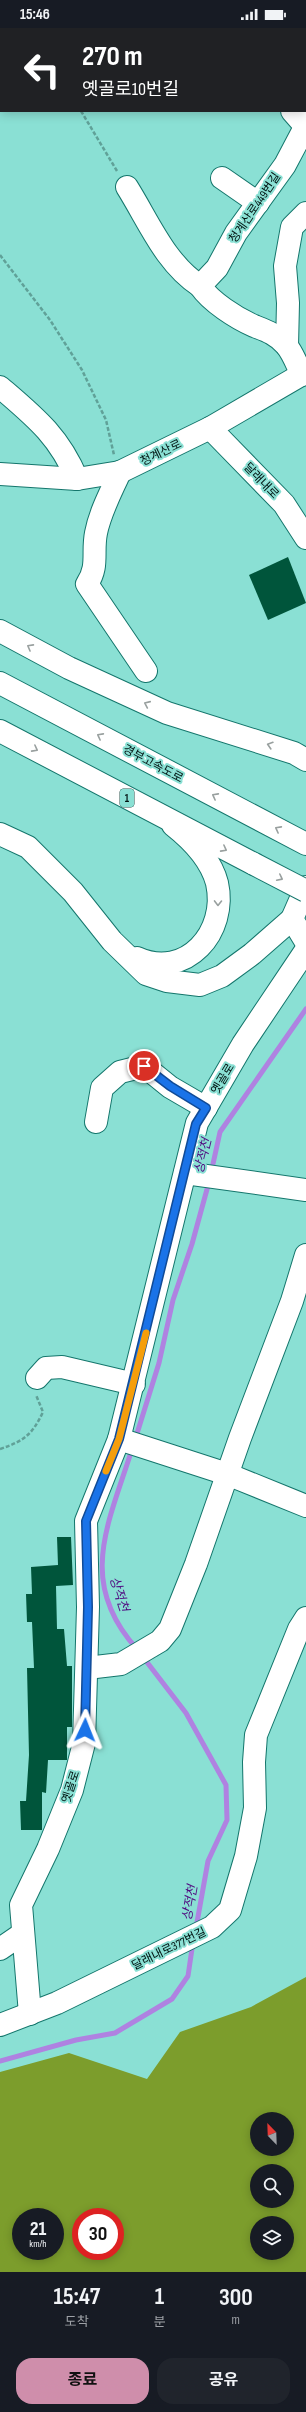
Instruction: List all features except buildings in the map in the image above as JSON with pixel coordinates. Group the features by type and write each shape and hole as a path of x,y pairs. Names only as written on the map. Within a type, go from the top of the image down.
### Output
{"main road":[{"name":"청계산로449번길","path":"200,286 217,268 236,233 285,165 301,122"},
{"path":"222,178 258,203"},
{"path":"127,187 172,263 185,276 200,286 206,295 230,312 254,326 268,330 287,346 304,374"},
{"path":"287,346 288,303 285,266 292,227 306,213"},
{"name":"청계산로","path":"0,474 77,480 120,472 210,428 304,374"},
{"path":"0,387 51,433 67,455 77,480"},
{"name":"달래내로","path":"210,428 284,504 306,538"},
{"path":"120,472 104,506 96,534 95,572 87,584 146,671"},
{"path":"0,631 68,668 167,713 294,753 306,760"},
{"name":"경부고속도로","path":"0,683 306,844"},
{"name":"1","path":"0,731 306,891"},
{"path":"112,941 132,956 148,963 168,964 190,956 201,946 217,919 219,903 217,883 210,867 194,844 162,816"},
{"path":"0,834 28,847 73,892 112,941 146,974 167,981 200,985 222,976 292,919 306,887"},
{"path":"292,919 306,942"},
{"name":"옛골로","path":"30,2014 22,1934 21,1905 48,1849 72,1790 84,1743 88,1607 86,1521 119,1439 192,1174 196,1124 243,1044 306,950"},
{"path":"96,1122 102,1088 120,1072 144,1066 170,1086 206,1108"},
{"path":"192,1174 306,1190"},
{"path":"87,1668 117,1666 130,1660 155,1644 170,1628 180,1606 227,1474 299,1306 306,1255"},
{"path":"37,1378 46,1368 62,1367 134,1384"},
{"path":"119,1439 227,1474 306,1506"},
{"name":"달래내로377번길","path":"0,2025 64,2000 212,1928 230,1910 246,1856 255,1808 254,1762 256,1735 299,1629 306,1618"},
{"path":"0,1949 22,1934"}],"path":[{"path":"82,112 127,187"},
{"path":"0,254 50,320 82,370 106,420 120,472"},
{"path":"0,1449 23,1440 36,1425 43,1412 35,1392 37,1378"}],"green space":[{"path":"306,1977 306,2272 0,2272 0,2072 69,2053 147,2079 180,2032 251,2007"}],"waterway":[{"name":"상적천","path":"211,1173 220,1132 306,1009"},
{"name":"상적천","path":"135,1440 159,1363 173,1300 192,1244 209,1182"},
{"name":"상적천","path":"132,1449 107,1527 103,1552 103,1576 107,1600 118,1624 137,1649"},
{"name":"상적천","path":"143,1657 186,1713 226,1785 227,1820 208,1861 196,1928"},
{"name":"상적천","path":"0,2061 76,2040 115,2033 172,1999 188,1976 193,1942"}],"slow traffic":[{"path":"106,1471 119,1439 146,1333"}],"route":[{"path":"85,1730 88,1607 86,1521 119,1439 134,1384 196,1124 206,1108 170,1086 144,1066"}]}
